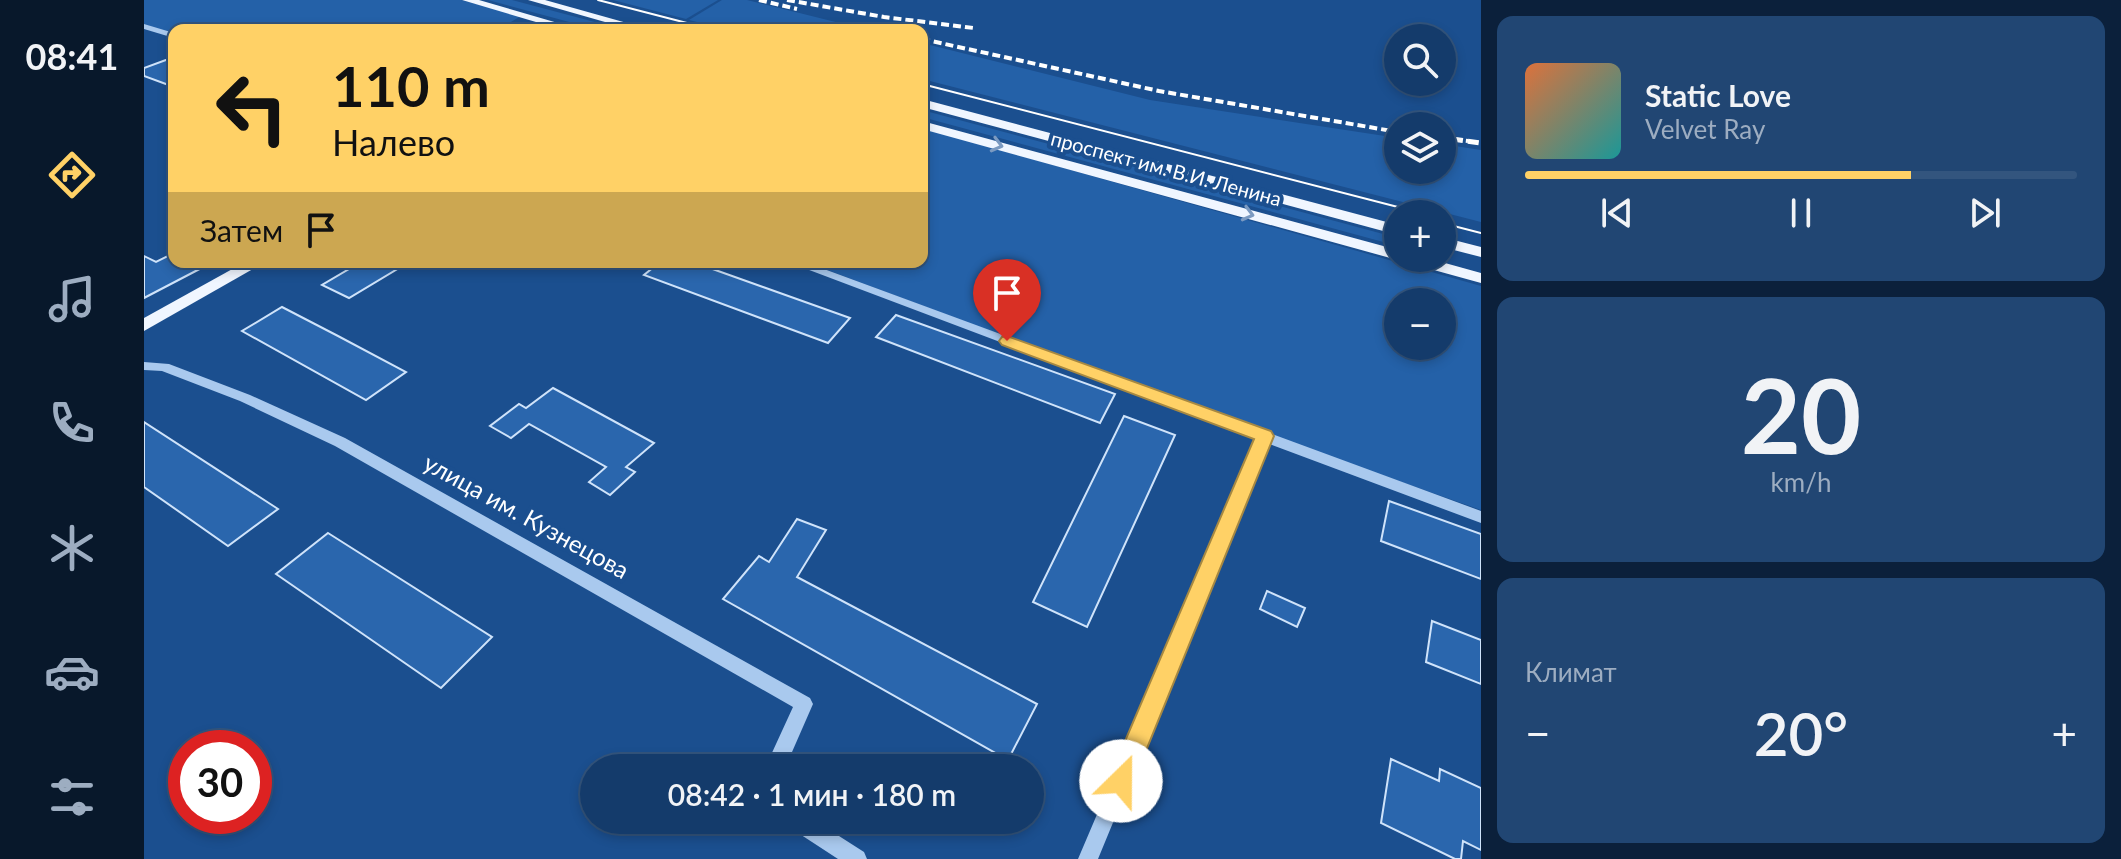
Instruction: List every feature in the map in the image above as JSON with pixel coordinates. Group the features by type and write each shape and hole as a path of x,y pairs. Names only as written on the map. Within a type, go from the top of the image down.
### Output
{"main road":[{"path":"467,0 554,24"},
{"path":"533,0 623,24"},
{"name":"проспект им. В.И. Ленина","path":"928,105 1384,226"},
{"name":"проспект им. В.И. Ленина","path":"928,127 1384,251"},
{"path":"1456,246 1481,252"},
{"path":"144,325 246,268"},
{"path":"1456,271 1481,278"}],"street":[{"path":"144,26 168,34"},
{"path":"810,268 1481,517"},
{"name":"улица им. Кузнецова","path":"147,366 164,367 245,398 340,442 804,704 781,754"},
{"path":"1088,859 1265,436"},
{"path":"818,834 857,859"}],"shaded area":[{"path":"144,0 461,0 521,16 507,24 168,24 168,33 144,24"},
{"path":"488,0 512,0 602,24 577,24"},
{"path":"613,0 718,0 686,19"},
{"path":"722,0 747,0 844,24 705,24 689,20"},
{"path":"928,44 1150,100 1384,136 1384,184 1456,184 1456,146 1481,150 1481,222 1456,216 1456,200 1395,200 928,81"},
{"path":"928,112 1384,234 1384,242 928,119"},
{"path":"928,130 1384,259 1384,272 1431,272 1481,286 1481,510 1268,435 822,268 928,268"}],"building":[{"path":"168,59 168,85 144,76 144,68"},
{"path":"144,256 156,262 168,256 168,268 202,268 144,298"},
{"path":"351,268 399,268 349,298 322,285"},
{"path":"653,268 710,268 850,318 828,343 644,275"},
{"path":"282,307 406,372 366,400 242,331"},
{"path":"896,315 1115,394 1100,423 876,337"},
{"path":"553,388 654,443 626,467 635,472 610,495 589,482 606,467 529,424 511,438 490,426 519,404 526,408"},
{"path":"1124,416 1175,435 1087,627 1033,602"},
{"path":"144,422 278,509 228,546 144,487"},
{"path":"1389,501 1481,534 1481,579 1381,541"},
{"path":"797,519 826,530 797,577 1037,704 1011,754 997,754 723,599 759,556 769,562"},
{"path":"328,533 492,637 441,688 276,574"},
{"path":"1267,591 1305,608 1297,627 1260,609"},
{"path":"1432,621 1481,640 1481,684 1426,662"},
{"path":"1391,759 1439,781 1440,769 1481,788 1481,850 1463,841 1461,859 1455,859 1381,823"}],"tram line":[{"path":"598,0 691,24"},
{"path":"928,86 1384,203"},
{"path":"1456,227 1481,233"}],"railway":[{"path":"759,0 797,9"},
{"path":"787,0 884,17 974,28"},
{"path":"928,40 1159,91 1384,130"},
{"path":"1459,140 1468,141"},
{"path":"1459,140 1481,143"}],"route":[{"path":"1007,341 1265,436 1121,781"}]}
